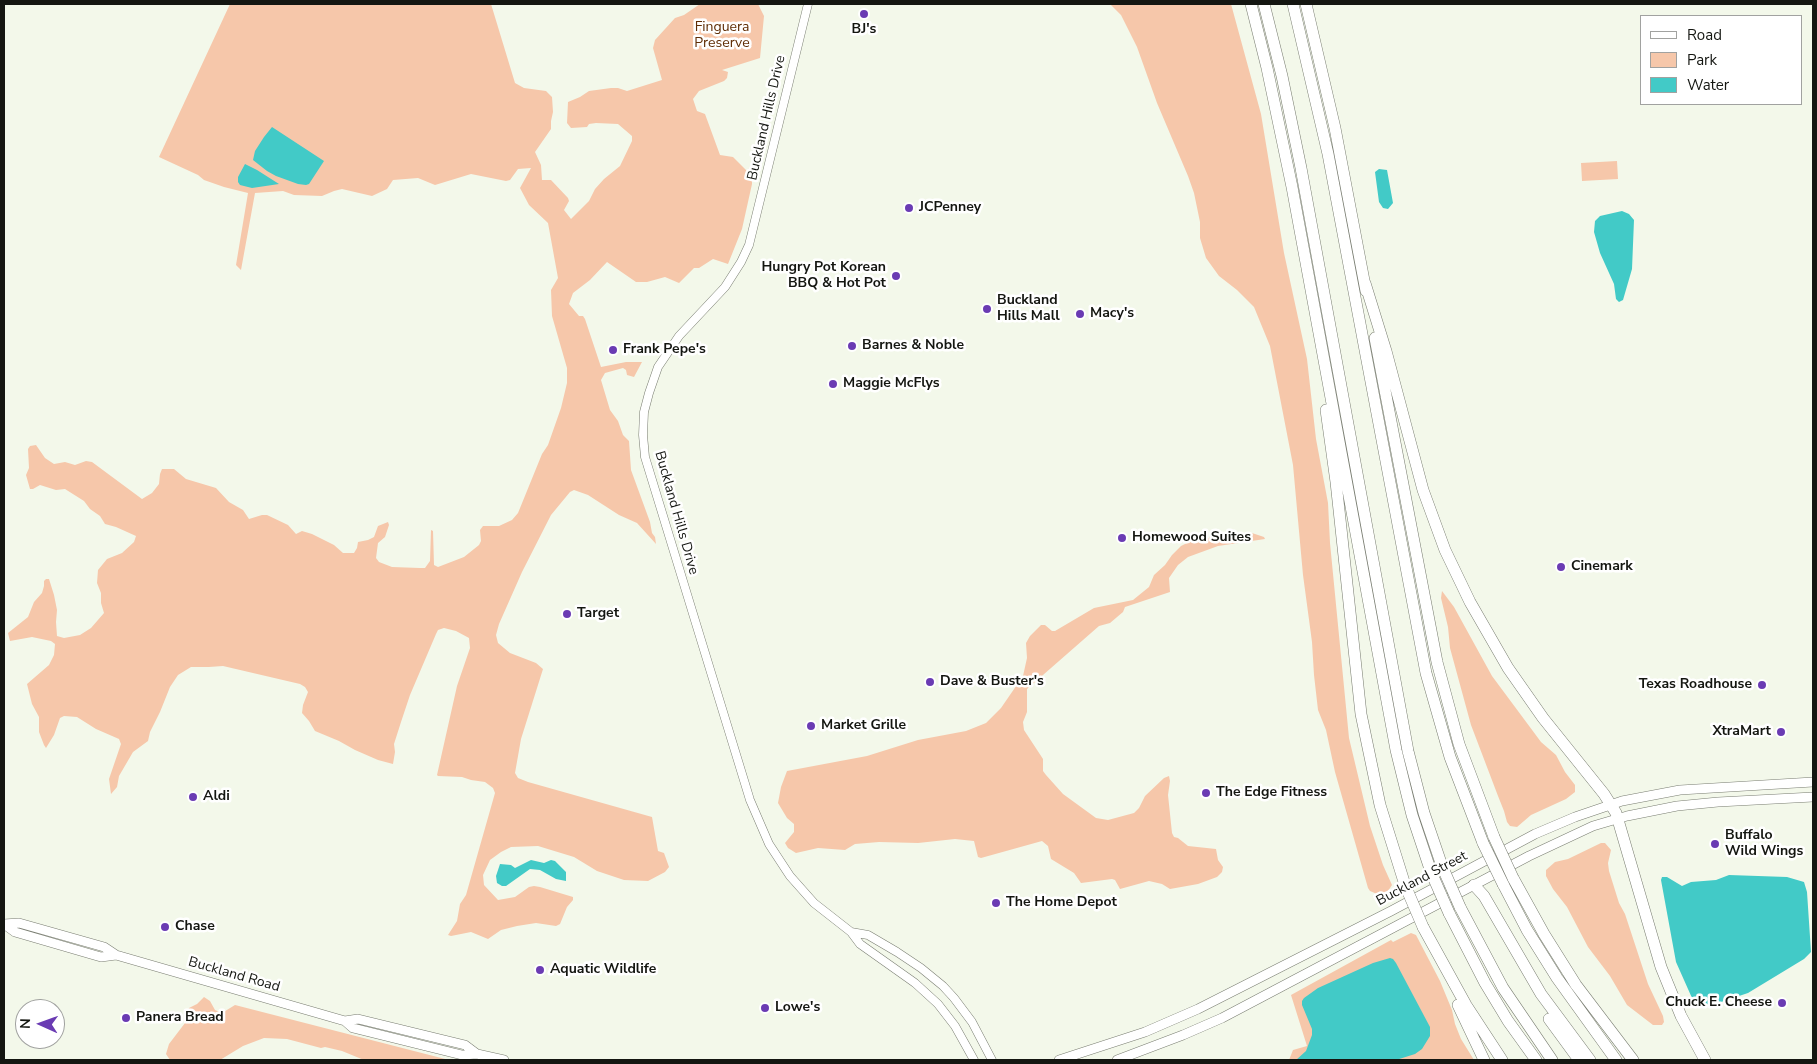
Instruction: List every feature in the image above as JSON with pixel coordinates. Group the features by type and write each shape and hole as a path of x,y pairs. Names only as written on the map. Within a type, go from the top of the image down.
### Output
{"highway":[{"path":"1251,4 1286,154 1398,759 1412,815 1431,872 1449,913 1485,983 1508,1021 1536,1060"},
{"path":"1264,4 1282,76 1301,168 1408,750 1424,813 1442,866 1480,948 1502,988 1552,1060"},
{"path":"1293,4 1314,90 1333,182 1428,680 1455,770 1483,843 1502,884 1527,930 1556,978 1616,1060"},
{"path":"1306,4 1335,128 1437,662 1459,744 1494,837 1513,878 1544,934 1576,985 1633,1060"},
{"path":"1365,283 1386,351 1423,490 1436,529 1458,579 1508,668 1543,718 1611,804 1619,818 1661,967 1681,1016 1705,1060"},
{"path":"1324,358 1324,397 1336,482 1361,714 1380,805 1405,886 1423,927 1466,1005 1502,1060"},
{"path":"1474,886 1478,900 1524,980 1579,1060"},
{"path":"1474,886 1484,896 1540,994 1590,1060"},
{"path":"1441,962 1447,981 1484,1060"}],"main road":[{"name":"Buckland Street","path":"1059,1060 1139,1034 1219,999 1392,911 1547,828 1611,804 1688,789 1813,782"},
{"path":"1117,1060 1226,1015 1558,842 1592,827 1652,810 1692,804 1813,797"},
{"path":"1466,871 1474,886"},
{"name":"Buckland Road","path":"4,924 15,932 101,957 116,956 345,1021 353,1028 462,1055 477,1054 504,1060"},
{"path":"1139,1034 1145,1050"}],"street":[{"name":"Buckland Hills Drive","path":"808,4 749,245 725,287 679,336 662,360 646,401 643,435 645,457 706,660 758,823 774,852 796,883 820,909 851,932 860,944 915,984 938,1004 955,1026 974,1060"},
{"name":"Buckland Hills Drive","path":"851,932 868,935 897,952 943,986 972,1022 992,1060"}],"green space":[{"name":"Finguera Preserve","path":"230,4 491,4 515,83 524,88 546,91 552,97 551,129 535,152 541,165 542,180 551,180 568,198 569,201 564,210 571,219 589,201 595,189 604,179 620,166 632,141 632,136 618,124 596,123 589,124 587,127 571,128 567,123 568,102 589,91 618,88 627,91 662,80 653,48 655,40 675,18 684,15 700,4 758,4 764,16 760,58 722,70 728,72 727,78 724,81 699,91 693,99 697,111 705,114 720,155 733,157 752,176 742,229 728,264 713,259 699,268 694,268 679,283 665,277 647,282 636,282 607,262 590,280 573,293 569,304 579,316 583,316 585,319 601,367 626,362 642,362 634,377 627,375 626,370 623,368 605,373 601,380 610,410 618,421 623,435 629,441 631,470 656,544 637,523 619,515 588,495 574,490 570,492 551,515 522,572 496,635 498,643 510,653 536,663 543,669 521,739 515,773 518,778 528,782 652,817 658,851 664,853 669,867 665,872 648,881 624,880 597,871 574,857 538,846 511,847 490,860 483,875 484,885 498,900 515,897 529,887 534,886 573,897 560,924 556,926 536,923 517,926 501,930 488,939 471,932 448,935 457,921 460,904 466,895 495,793 493,788 485,782 462,777 437,775 457,686 470,648 469,638 456,631 444,628 438,630 436,634 410,695 401,722 394,744 393,764 378,760 315,731 302,713 308,692 300,684 223,666 191,667 178,675 170,687 150,732 148,741 133,752 119,776 117,787 111,794 109,779 121,744 119,739 96,729 77,717 64,716 60,718 54,735 46,748 39,732 39,717 32,704 27,684 49,665 54,655 55,644 51,641 32,637 10,641 8,633 28,617 34,602 42,593 46,579 49,579 57,610 57,636 64,638 80,635 91,628 104,613 101,593 97,583 98,570 107,559 122,553 134,542 136,536 105,524 100,516 90,509 84,501 65,489 56,490 40,485 30,489 26,475 29,468 28,449 30,446 36,445 45,458 54,464 65,462 75,465 86,461 92,462 142,499 152,493 159,484 162,469 174,469 186,479 216,488 229,502 243,510 249,519 267,515 288,525 296,534 302,531 312,534 334,545 343,553 354,553 358,542 374,537 378,526 388,522 389,525 385,537 378,543 376,558 379,562 392,567 425,568 430,561 431,530 433,531 434,565 438,567 464,557 479,545 481,541 480,530 483,526 499,526 512,520 518,513 542,454 548,445 561,408 567,383 567,368 552,316 551,290 558,278 548,223 529,205 520,188 531,168 518,169 510,180 506,181 471,174 435,185 418,178 393,180 387,189 372,196 342,189 322,196 294,195 283,191 255,193 241,270 236,265 248,193 204,180 198,175 159,157"},
{"path":"1110,4 1231,4 1261,114 1284,253 1307,359 1316,439 1328,503 1330,543 1349,738 1370,826 1392,885 1384,893 1377,894 1368,888 1335,772 1326,730 1318,710 1293,465 1270,346 1254,307 1219,276 1206,258 1200,238 1200,222 1194,193 1188,176 1157,103 1137,47 1121,15"},
{"path":"1617,161 1618,179 1582,181 1581,163"},
{"path":"1252,533 1265,539 1218,546 1188,557 1178,565 1169,578 1170,592 1125,607 1123,612 1110,623 1099,626 1027,689 1027,712 1023,722 1024,730 1043,759 1043,771 1046,775 1063,794 1096,818 1108,820 1134,813 1145,796 1164,778 1169,776 1168,795 1172,833 1174,837 1188,846 1216,849 1218,860 1223,867 1222,872 1217,877 1198,884 1170,889 1162,884 1149,881 1120,889 1115,880 1112,879 1081,883 1074,873 1051,859 1048,846 1042,841 981,858 978,857 974,841 955,839 918,843 879,842 855,844 845,850 818,848 796,853 788,848 785,843 794,832 794,824 787,818 778,803 787,771 867,756 918,740 966,731 986,723 1001,708 1023,676 1027,658 1026,643 1041,625 1045,625 1052,631 1055,631 1094,608 1133,600 1149,587 1154,575 1172,555 1181,546 1189,542 1222,535"},
{"path":"1442,591 1454,607 1492,676 1541,742 1556,755 1575,785 1575,792 1566,799 1531,815 1517,827 1510,826 1507,822 1471,725 1450,648 1448,627 1441,598"},
{"path":"1601,843 1605,843 1611,850 1608,863 1609,871 1648,984 1663,1016 1664,1022 1662,1025 1653,1025 1627,1005 1610,976 1588,947 1567,907 1546,876 1546,870 1555,862 1568,859"},
{"path":"1411,933 1416,935 1440,981 1461,1039 1474,1060 1289,1060 1293,1050 1307,1046 1291,995 1391,940 1393,942"},
{"path":"204,997 210,1001 215,1010 222,1013 235,1005 449,1060 364,1060 342,1051 325,1047 321,1048 287,1039 264,1038 243,1046 220,1060 170,1060 166,1054 169,1044 185,1023 189,1008 197,1004"}],"water":[{"path":"272,127 324,161 309,184 298,184 276,176 253,160 255,151"},
{"path":"245,164 279,184 252,188 240,185 238,177"},
{"path":"1379,169 1387,170 1393,203 1388,209 1383,208 1379,202 1375,172"},
{"path":"1622,211 1629,214 1634,220 1632,269 1623,300 1619,302 1616,299 1614,284 1600,253 1594,232 1595,221 1600,216"},
{"path":"531,860 544,863 551,860 555,861 566,872 566,881 556,879 540,870 530,869 506,886 497,883 496,876 500,864 511,865 515,868"},
{"path":"1729,875 1787,877 1804,882 1807,892 1811,952 1804,959 1748,993 1718,1003 1702,1005 1692,998 1676,962 1661,880 1662,877 1667,877 1682,886 1691,882 1716,880"},
{"path":"1390,958 1396,963 1430,1027 1430,1036 1422,1049 1415,1054 1396,1060 1296,1060 1306,1051 1312,1035 1312,1029 1302,1005 1304,998 1318,988 1373,963"}],"place":[{"name":"BJ's","path":"864,14"},
{"name":"JCPenney","path":"909,208"},
{"name":"Hungry Pot Korean BBQ & Hot Pot","path":"896,276"},
{"name":"Buckland Hills Mall","path":"987,309"},
{"name":"Macy's","path":"1080,314"},
{"name":"Barnes & Noble","path":"852,346"},
{"name":"Frank Pepe's","path":"613,350"},
{"name":"Maggie McFlys","path":"833,384"},
{"name":"Homewood Suites","path":"1122,538"},
{"name":"Cinemark","path":"1561,567"},
{"name":"Target","path":"567,614"},
{"name":"Dave & Buster's","path":"930,682"},
{"name":"Texas Roadhouse","path":"1762,685"},
{"name":"Market Grille","path":"811,726"},
{"name":"XtraMart","path":"1781,732"},
{"name":"The Edge Fitness","path":"1206,793"},
{"name":"Aldi","path":"193,797"},
{"name":"Buffalo Wild Wings","path":"1715,844"},
{"name":"The Home Depot","path":"996,903"},
{"name":"Chase","path":"165,927"},
{"name":"Aquatic Wildlife","path":"540,970"},
{"name":"Chuck E. Cheese","path":"1782,1003"},
{"name":"Lowe's","path":"765,1008"},
{"name":"Panera Bread","path":"126,1018"}]}
